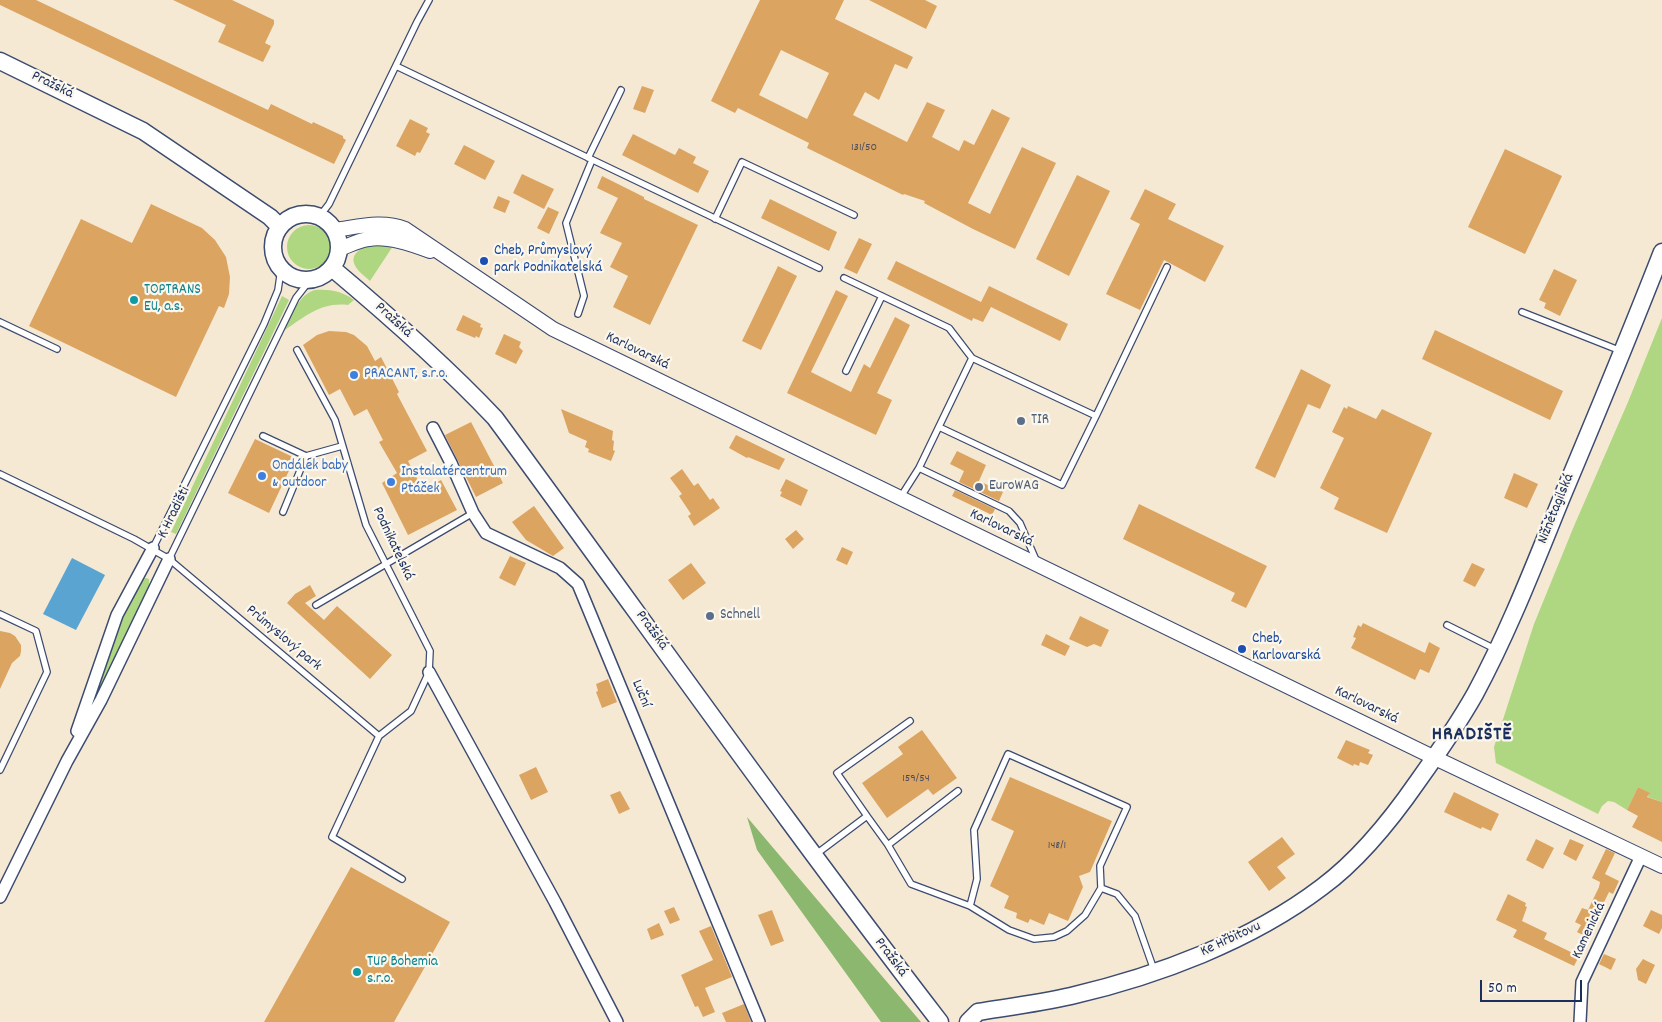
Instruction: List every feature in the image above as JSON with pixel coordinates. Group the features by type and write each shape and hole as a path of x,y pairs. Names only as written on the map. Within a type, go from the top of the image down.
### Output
{"main road":[{"name":"Pražská","path":"0,61 143,131 270,217 280,227"},
{"path":"312,214 319,217 330,224 339,242 336,262 326,274 310,280 294,278 281,269 276,261 273,253 275,235 280,227 298,215 312,214"},
{"name":"Nižnětagilská","path":"1435,758 1475,693 1496,650 1539,554 1662,252"},
{"name":"Pražská","path":"332,268 467,388 495,418 882,947 940,1022"},
{"name":"Ke Hřbitovu","path":"968,1022 978,1012 1070,996 1155,972 1215,948 1275,918 1324,887 1348,866 1374,839 1407,798 1435,758"}],"street":[{"name":"Karlovarská","path":"334,230 368,224 397,226 412,233 553,329 1435,758 1662,866"},
{"path":"339,249 367,239 378,239 418,246 448,259"},
{"name":"Luční","path":"433,428 451,463 472,513 486,533 560,568 578,584 759,1022"},
{"name":"K Hradišti","path":"67,760 118,615 152,548"},
{"name":"K Hradišti","path":"0,897 67,760 101,700 169,559"},
{"path":"429,672 555,902 617,1022"},
{"name":"Kamenická","path":"1580,1022 1582,982 1642,856"}],"lane":[{"path":"319,217 329,204 429,0"},
{"path":"396,66 819,268"},
{"path":"578,314 584,296 566,223 590,159 621,90"},
{"path":"715,219 742,162 854,215"},
{"path":"939,427 1062,485 1167,267"},
{"name":"K Hradišti","path":"152,548 264,324 278,290 281,269"},
{"path":"844,278 949,328 972,358 1096,416"},
{"name":"K Hradišti","path":"169,559 296,298 310,280"},
{"path":"846,370 882,296"},
{"path":"1522,312 1622,352"},
{"path":"0,322 57,349"},
{"name":"Podnikatelská","path":"297,350 335,420 366,526 430,651 429,672 411,711 379,736"},
{"path":"900,498 919,468 972,358"},
{"path":"263,436 306,456 342,446"},
{"path":"283,512 306,456"},
{"path":"919,468 1009,511 1020,524 1038,565"},
{"name":"Průmyslový park","path":"0,474 152,548 169,559 379,736"},
{"path":"316,604 472,513"},
{"path":"0,614 36,630 47,672 0,770"},
{"path":"1447,625 1496,650"},
{"path":"910,721 838,773 888,845 911,884 970,906 1009,930 1034,939 1054,938 1068,931 1086,915 1101,888 1100,866 1127,807 1008,754 974,830 977,878 970,906"},
{"path":"379,736 332,837 402,879"},
{"path":"888,845 958,791"},
{"path":"815,856 868,816"},
{"path":"1101,888 1117,894 1135,916 1155,972"}],"green space":[{"path":"309,225 321,229 327,235 331,247 327,259 321,265 309,269 297,265 291,259 287,247 291,235 297,229"},
{"path":"377,244 393,246 370,281 358,270 354,259 357,252 361,249"},
{"path":"315,290 336,291 354,300 348,305 330,306 314,311 285,330 300,301 304,296"},
{"path":"282,296 289,300 176,534 171,532"},
{"path":"1662,318 1662,802 1648,797 1649,793 1638,787 1627,810 1614,802 1608,801 1602,806 1598,814 1496,763 1494,747 1534,624"},
{"path":"141,579 149,579 149,586 100,687 97,688 115,628"},
{"path":"747,817 921,1022 881,1022 757,850"}],"water":[{"path":"72,558 105,575 76,630 43,614"}],"building":[{"path":"0,0 36,0 268,110 271,104 312,124 313,122 343,136 346,140 334,164 0,5"},
{"path":"173,0 232,0 274,20 265,43 271,46 263,62 218,42 226,25"},
{"path":"760,0 844,0 835,19 913,57 907,69 895,64 879,100 865,92 853,115 907,142 927,102 945,110 932,137 959,151 964,140 974,145 992,109 1010,118 968,203 990,214 1022,147 1056,163 1015,249 924,203 925,201 903,195 807,148 809,143 738,108 735,113 711,101","holes":["781,50 829,73 807,119 759,95"]},
{"path":"869,0 925,0 937,6 926,29"},
{"path":"642,86 654,90 645,113 633,109"},
{"path":"410,119 428,128 426,132 430,134 420,153 417,152 415,156 396,146"},
{"path":"633,134 675,155 679,148 696,157 693,163 709,171 698,193 622,155"},
{"path":"464,145 495,161 485,180 454,164"},
{"path":"1505,149 1562,176 1525,254 1468,227"},
{"path":"522,174 554,189 544,209 513,193"},
{"path":"1077,175 1110,191 1069,276 1036,259"},
{"path":"602,176 698,225 650,325 613,307 628,276 610,267 622,243 600,233 618,198 597,188"},
{"path":"1145,189 1176,204 1168,219 1224,246 1205,282 1164,260 1140,310 1106,294 1140,224 1130,219"},
{"path":"498,196 510,201 505,213 493,208"},
{"path":"770,199 837,232 829,251 761,218"},
{"name":"TOPTRANS EU, a.s.","path":"151,204 202,228 215,240 226,257 230,277 229,294 224,308 219,306 176,397 29,326 81,219 132,243"},
{"path":"548,207 559,212 549,234 537,228"},
{"path":"859,238 872,244 857,274 844,268"},
{"path":"896,261 981,302 989,286 1068,324 1060,341 991,307 983,322 973,318 972,321 887,279"},
{"path":"778,266 797,276 761,350 742,341"},
{"path":"1554,269 1577,280 1560,316 1544,308 1546,303 1539,300"},
{"path":"836,290 848,296 811,372 851,392 864,364 870,368 895,317 910,325 877,393 892,400 876,435 787,393"},
{"path":"463,315 481,324 480,327 483,328 479,338 456,330"},
{"path":"1435,330 1563,391 1550,420 1422,359"},
{"path":"329,331 346,332 354,335 367,346 375,361 381,357 399,392 397,394 427,451 408,461 423,490 441,480 457,510 408,535 382,483 397,473 379,442 383,440 367,409 354,416 340,389 329,395 303,345 317,335"},
{"path":"504,334 521,342 519,347 523,351 516,364 495,354"},
{"path":"1301,369 1331,385 1320,409 1308,404 1275,478 1255,468"},
{"path":"1348,406 1376,419 1382,409 1432,433 1387,533 1334,509 1339,498 1320,488 1344,438 1332,432 1344,407 1347,409"},
{"path":"561,409 613,431 613,450 615,451 611,461 588,452 589,449 585,447 587,441 569,433"},
{"path":"471,422 503,483 476,497 445,435"},
{"path":"736,435 785,459 779,470 747,458 729,448"},
{"name":"Ondálek baby & outdoor","path":"255,439 295,458 269,513 228,493"},
{"path":"957,451 986,465 979,481 1003,492 999,501 959,482 964,471 950,464"},
{"path":"682,469 694,486 698,483 710,500 713,498 720,508 694,526 688,516 691,514 679,496 682,494 670,478"},
{"path":"1514,473 1538,484 1527,508 1504,498"},
{"path":"786,479 808,490 801,506 780,496 782,492 780,491"},
{"path":"955,490 995,509 992,515 952,496"},
{"path":"1139,504 1267,566 1246,608 1231,601 1235,593 1123,539"},
{"path":"534,506 564,548 553,556 526,540 512,522"},
{"path":"796,530 804,539 793,549 785,539"},
{"path":"842,547 853,552 847,565 836,560"},
{"path":"510,556 526,563 515,586 499,578"},
{"path":"691,563 706,583 683,600 668,580"},
{"path":"1472,563 1485,569 1475,587 1463,581"},
{"path":"310,585 316,596 305,603 324,620 337,606 392,655 370,679 287,603 295,594"},
{"path":"1080,616 1109,630 1101,647 1094,644 1087,647 1069,639"},
{"path":"1363,623 1425,653 1429,642 1440,648 1429,673 1420,669 1415,680 1351,648 1356,638 1353,637 1358,625 1361,627"},
{"path":"0,631 15,636 21,645 21,651 20,656 12,663 0,689"},
{"path":"1046,634 1070,646 1065,656 1041,645"},
{"path":"608,679 617,702 602,708 596,692 598,691 596,684"},
{"path":"922,730 957,778 933,795 928,789 887,818 862,783 903,754 898,747"},
{"path":"1346,740 1370,750 1368,753 1373,755 1368,765 1360,762 1359,766 1354,764 1353,766 1337,758"},
{"path":"536,767 548,792 531,800 519,775"},
{"path":"1010,777 1112,821 1090,872 1079,876 1083,887 1068,921 1049,913 1044,925 1030,919 1028,923 1016,918 1017,913 1004,908 1009,896 990,886 1014,831 991,820"},
{"path":"1638,787 1650,793 1647,797 1662,802 1662,842 1632,827 1638,816 1627,810"},
{"path":"620,791 630,809 619,814 610,795"},
{"path":"1454,792 1499,814 1491,831 1482,827 1481,829 1444,812"},
{"path":"1282,837 1295,854 1277,867 1286,878 1269,891 1248,862"},
{"path":"1536,839 1554,848 1543,869 1526,860"},
{"path":"1570,839 1584,845 1576,861 1563,854"},
{"path":"1606,849 1615,853 1605,874 1619,881 1613,894 1609,892 1587,937 1577,932 1581,925 1575,922 1582,908 1588,910 1599,887 1600,882 1592,878"},
{"name":"TUP Bohemia s.r.o.","path":"351,867 450,922 394,1022 264,1022"},
{"path":"1508,894 1526,903 1525,906 1527,907 1522,921 1547,933 1544,939 1579,956 1574,966 1513,937 1517,930 1496,920"},
{"path":"674,907 680,920 670,924 664,911"},
{"path":"772,910 784,941 771,946 758,915"},
{"path":"1651,910 1662,915 1662,928 1659,934 1643,926"},
{"path":"659,923 664,935 651,940 647,929"},
{"path":"711,926 732,977 705,988 715,1012 703,1017 698,1006 695,1007 681,975 713,960 699,931"},
{"path":"1604,954 1616,959 1611,970 1599,964"},
{"path":"1643,959 1655,965 1646,984 1638,980 1636,969"},
{"path":"744,1004 751,1022 726,1022 722,1013"}],"place":[{"name":"Cheb, Průmyslový park Podnikatelská","path":"484,261"},
{"name":"TOPTRANS EU, a.s.","path":"134,300"},
{"name":"PRACANT, s.r.o.","path":"354,375"},
{"name":"TIR","path":"1021,421"},
{"name":"Ondálek baby & outdoor","path":"262,476"},
{"name":"Instalatércentrum Ptáček","path":"391,482"},
{"name":"EuroWAG","path":"979,487"},
{"name":"Schnell","path":"710,616"},
{"name":"Cheb, Karlovarská","path":"1242,649"},
{"name":"TUP Bohemia s.r.o.","path":"357,972"}],"district":[{"name":"HRADIŠTĚ","path":"1472,736"}]}
